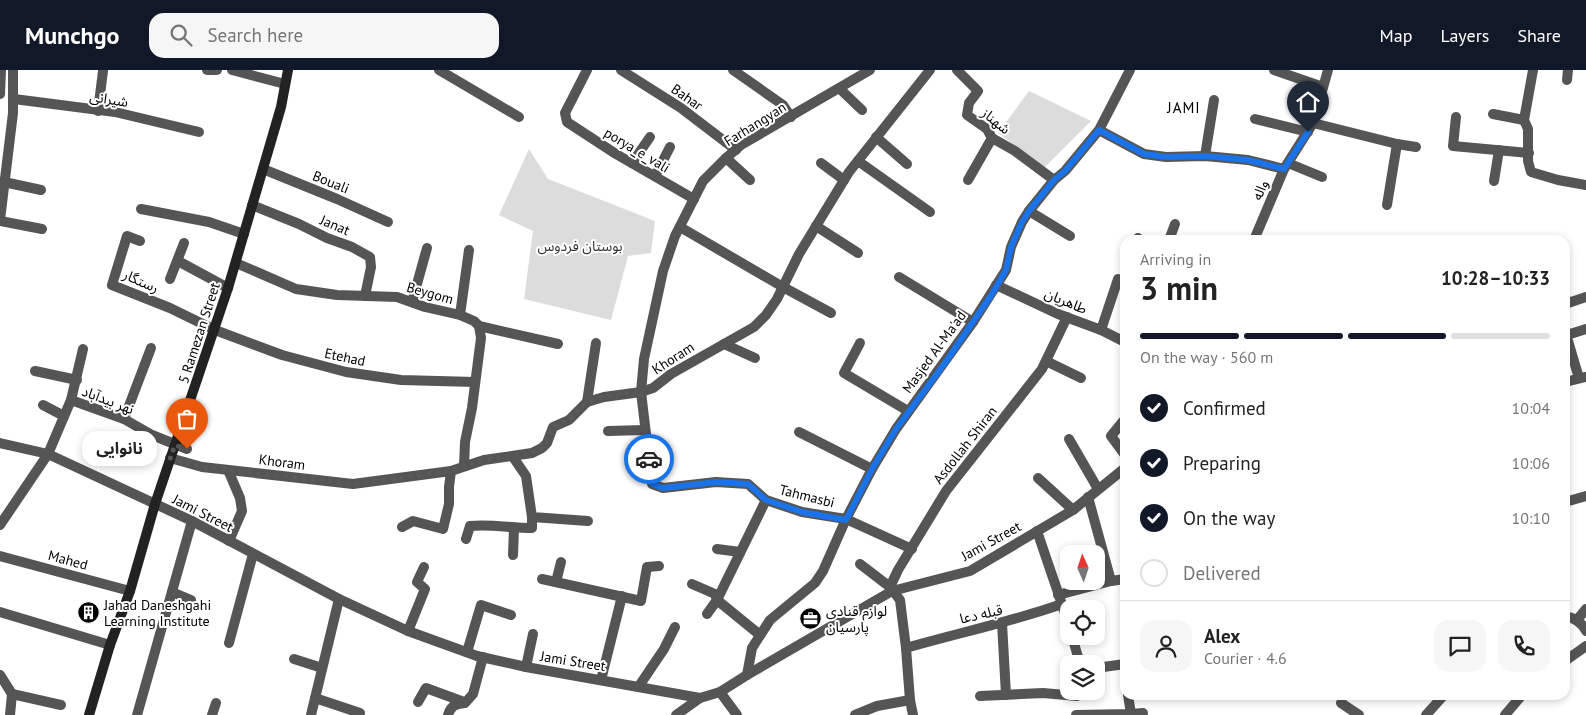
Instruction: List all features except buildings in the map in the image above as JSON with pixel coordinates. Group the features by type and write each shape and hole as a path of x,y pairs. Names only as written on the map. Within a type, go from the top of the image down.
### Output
{"main road":[{"name":"5 Ramezan Street","path":"89,715 110,645 130,590 155,504 236,263 281,106 288,70"}],"street":[{"path":"0,94 1,70"},
{"path":"13,70 20,101 4,222 42,229"},
{"path":"207,70 217,70"},
{"path":"232,70 285,84"},
{"path":"438,70 519,117"},
{"name":"porya_e_vali","path":"587,70 565,113 568,122 577,130 694,199"},
{"path":"733,70 783,105 791,117"},
{"name":"Khoram","path":"170,458 202,467 353,484 451,471 484,460 513,457 532,453 542,448 553,427 569,420 587,402 604,396 641,392 653,388 671,374 754,327 766,315 783,287 799,254 844,180 930,70"},
{"name":"شهناز","path":"957,70 978,90 969,104 966,115 987,129 992,138 1015,151 1054,180"},
{"name":"Masjed Al-Ma'ad","path":"747,675 752,648 760,635 770,620 815,583 823,571 872,469 908,411 974,322 1006,270 1011,247 1022,222 1054,180 1065,171 1099,130 1130,70"},
{"path":"1274,70 1323,87"},
{"name":"واله","path":"1256,235 1286,166 1310,128 1328,70"},
{"path":"1533,70 1524,120 1528,129 1528,161 1532,172 1558,180 1586,185"},
{"path":"98,111 103,71"},
{"name":"Bahar","path":"623,71 681,108 736,150"},
{"name":"Farhangyan","path":"641,392 644,359 663,271 680,227 703,180 736,150 840,89 866,71"},
{"path":"840,89 862,110"},
{"path":"1205,156 1214,100"},
{"name":"شیرانی","path":"20,101 115,112 199,132"},
{"path":"1493,114 1524,120"},
{"path":"1456,117 1453,146 1529,153"},
{"path":"1256,119 1416,147"},
{"path":"1099,130 1144,154 1166,157 1205,156 1248,160 1286,166 1322,177"},
{"path":"632,163 650,137"},
{"path":"876,137 907,164"},
{"path":"968,180 992,138"},
{"path":"1387,205 1397,144"},
{"path":"655,176 670,147"},
{"path":"1494,181 1499,150"},
{"path":"726,158 750,180"},
{"path":"858,161 930,212"},
{"path":"821,163 844,180"},
{"name":"Bouali","path":"263,169 388,222"},
{"path":"10,184 41,190"},
{"name":"Janat","path":"252,205 352,247 370,257 371,267 366,296"},
{"path":"141,208 208,222 244,234"},
{"path":"1029,211 1070,236"},
{"path":"1171,235 1175,224"},
{"path":"816,226 858,253"},
{"path":"680,227 783,287 831,312"},
{"name":"رستگار","path":"140,241 127,236 112,285 170,308 215,330"},
{"path":"170,279 184,243"},
{"path":"412,302 427,248"},
{"path":"460,315 470,250"},
{"path":"178,261 228,288"},
{"name":"Beygom","path":"236,263 296,288 337,295 397,298 460,315 474,321 479,326 558,344"},
{"path":"898,277 974,322"},
{"path":"1100,330 1118,279"},
{"name":"طاهریان","path":"996,285 1120,340"},
{"path":"1570,302 1586,296"},
{"name":"Asdollah Shiran","path":"891,589 898,570 946,491 1042,369 1067,317"},
{"path":"464,466 465,442 481,338 479,326"},
{"path":"1570,332 1586,329"},
{"name":"Etehad","path":"215,330 282,356 346,372 401,380 475,382"},
{"path":"587,402 596,343"},
{"path":"860,343 844,373 908,411"},
{"path":"724,344 755,358"},
{"path":"1570,344 1583,378 1570,381"},
{"path":"124,419 151,348"},
{"path":"71,400 83,349"},
{"path":"1046,361 1081,378"},
{"path":"35,371 77,380"},
{"name":"Tahmasbi","path":"641,392 652,484 663,488 716,482 748,484 766,500 802,512 846,520 912,549"},
{"name":"نهر بیدآباد","path":"0,525 48,454 71,400 124,419 152,435 187,449"},
{"path":"43,405 64,416"},
{"path":"1120,425 1111,436 1120,448"},
{"path":"608,431 645,430"},
{"path":"799,432 872,469"},
{"path":"1069,439 1098,489"},
{"name":"Jami Street","path":"0,443 48,454 192,521 339,599 408,631 483,657 526,667 700,698 720,692 891,589 970,571 1074,510 1120,472"},
{"path":"466,539 470,526 485,524 514,528 532,528 526,476 513,457"},
{"path":"228,470 240,498 242,511 229,541"},
{"path":"402,527 413,521 443,529 449,504 451,471"},
{"path":"1038,478 1074,510"},
{"path":"1570,501 1586,496"},
{"path":"1088,497 1111,581"},
{"path":"707,614 717,600 766,500"},
{"path":"532,518 588,521"},
{"path":"137,715 192,521"},
{"path":"513,555 514,528"},
{"path":"1037,531 1060,599"},
{"path":"717,548 740,552"},
{"path":"229,643 253,554"},
{"name":"Mahed","path":"0,556 130,590"},
{"path":"556,582 561,562"},
{"path":"860,564 891,589 900,600 913,715"},
{"path":"542,579 641,601 647,567 659,566"},
{"path":"408,631 425,590 416,582 424,567"},
{"name":"قبله دعا","path":"906,648 961,632 1002,623 1060,599 1111,581 1120,580"},
{"path":"692,584 715,594 717,600 760,635"},
{"path":"172,592 191,600"},
{"path":"601,680 622,596"},
{"path":"311,715 339,599"},
{"path":"467,652 481,605 511,615"},
{"path":"1577,620 1586,610"},
{"path":"0,612 110,645"},
{"path":"1570,618 1583,624 1586,631"},
{"path":"1002,623 1006,695"},
{"path":"640,686 675,628"},
{"path":"526,667 533,634"},
{"path":"1570,657 1586,646"},
{"path":"448,715 450,708 456,704 465,703 473,694 483,657"},
{"path":"294,659 322,668"},
{"path":"1105,667 1120,665"},
{"path":"0,675 15,694 61,705"},
{"path":"418,702 426,688 465,703"},
{"path":"720,692 736,715"},
{"path":"980,696 1060,693"},
{"path":"10,715 15,694"},
{"path":"315,698 360,713"},
{"path":"676,715 700,698"},
{"path":"855,715 877,706 910,700"},
{"path":"1077,700 1076,715 1143,713"},
{"path":"1129,700 1131,714"},
{"path":"1426,715 1440,700"},
{"path":"1505,715 1518,700"},
{"path":"212,715 216,703"},
{"path":"1341,703 1359,715"}],"green space":[{"path":"1029,91 1091,121 1044,168 998,133"},
{"name":"بوستان فردوس","path":"529,149 548,179 655,221 651,253 628,256 611,320 524,299 533,231 499,215"}],"way so far":[{"path":"187,449 175,445 170,458 202,467 353,484 451,471 484,460 532,453 542,448 553,427 569,420 587,402 604,396 641,392 649,459"}],"place":[{"name":"نانوایی","path":"187,449"},
{"name":"Jahad Daneshgahi Learning Institute","path":"88,613"},
{"name":"لوازم قنادی پارسیان","path":"810,619"}],"district":[{"name":"JAMI","path":"1184,107"}],"route":[{"path":"649,459 652,484 663,488 716,482 748,484 766,500 802,512 846,520 872,469 896,429 945,363 992,294 1006,270 1011,247 1029,211 1099,130 1144,154 1166,157 1205,156 1248,160 1284,169 1308,132"}]}
